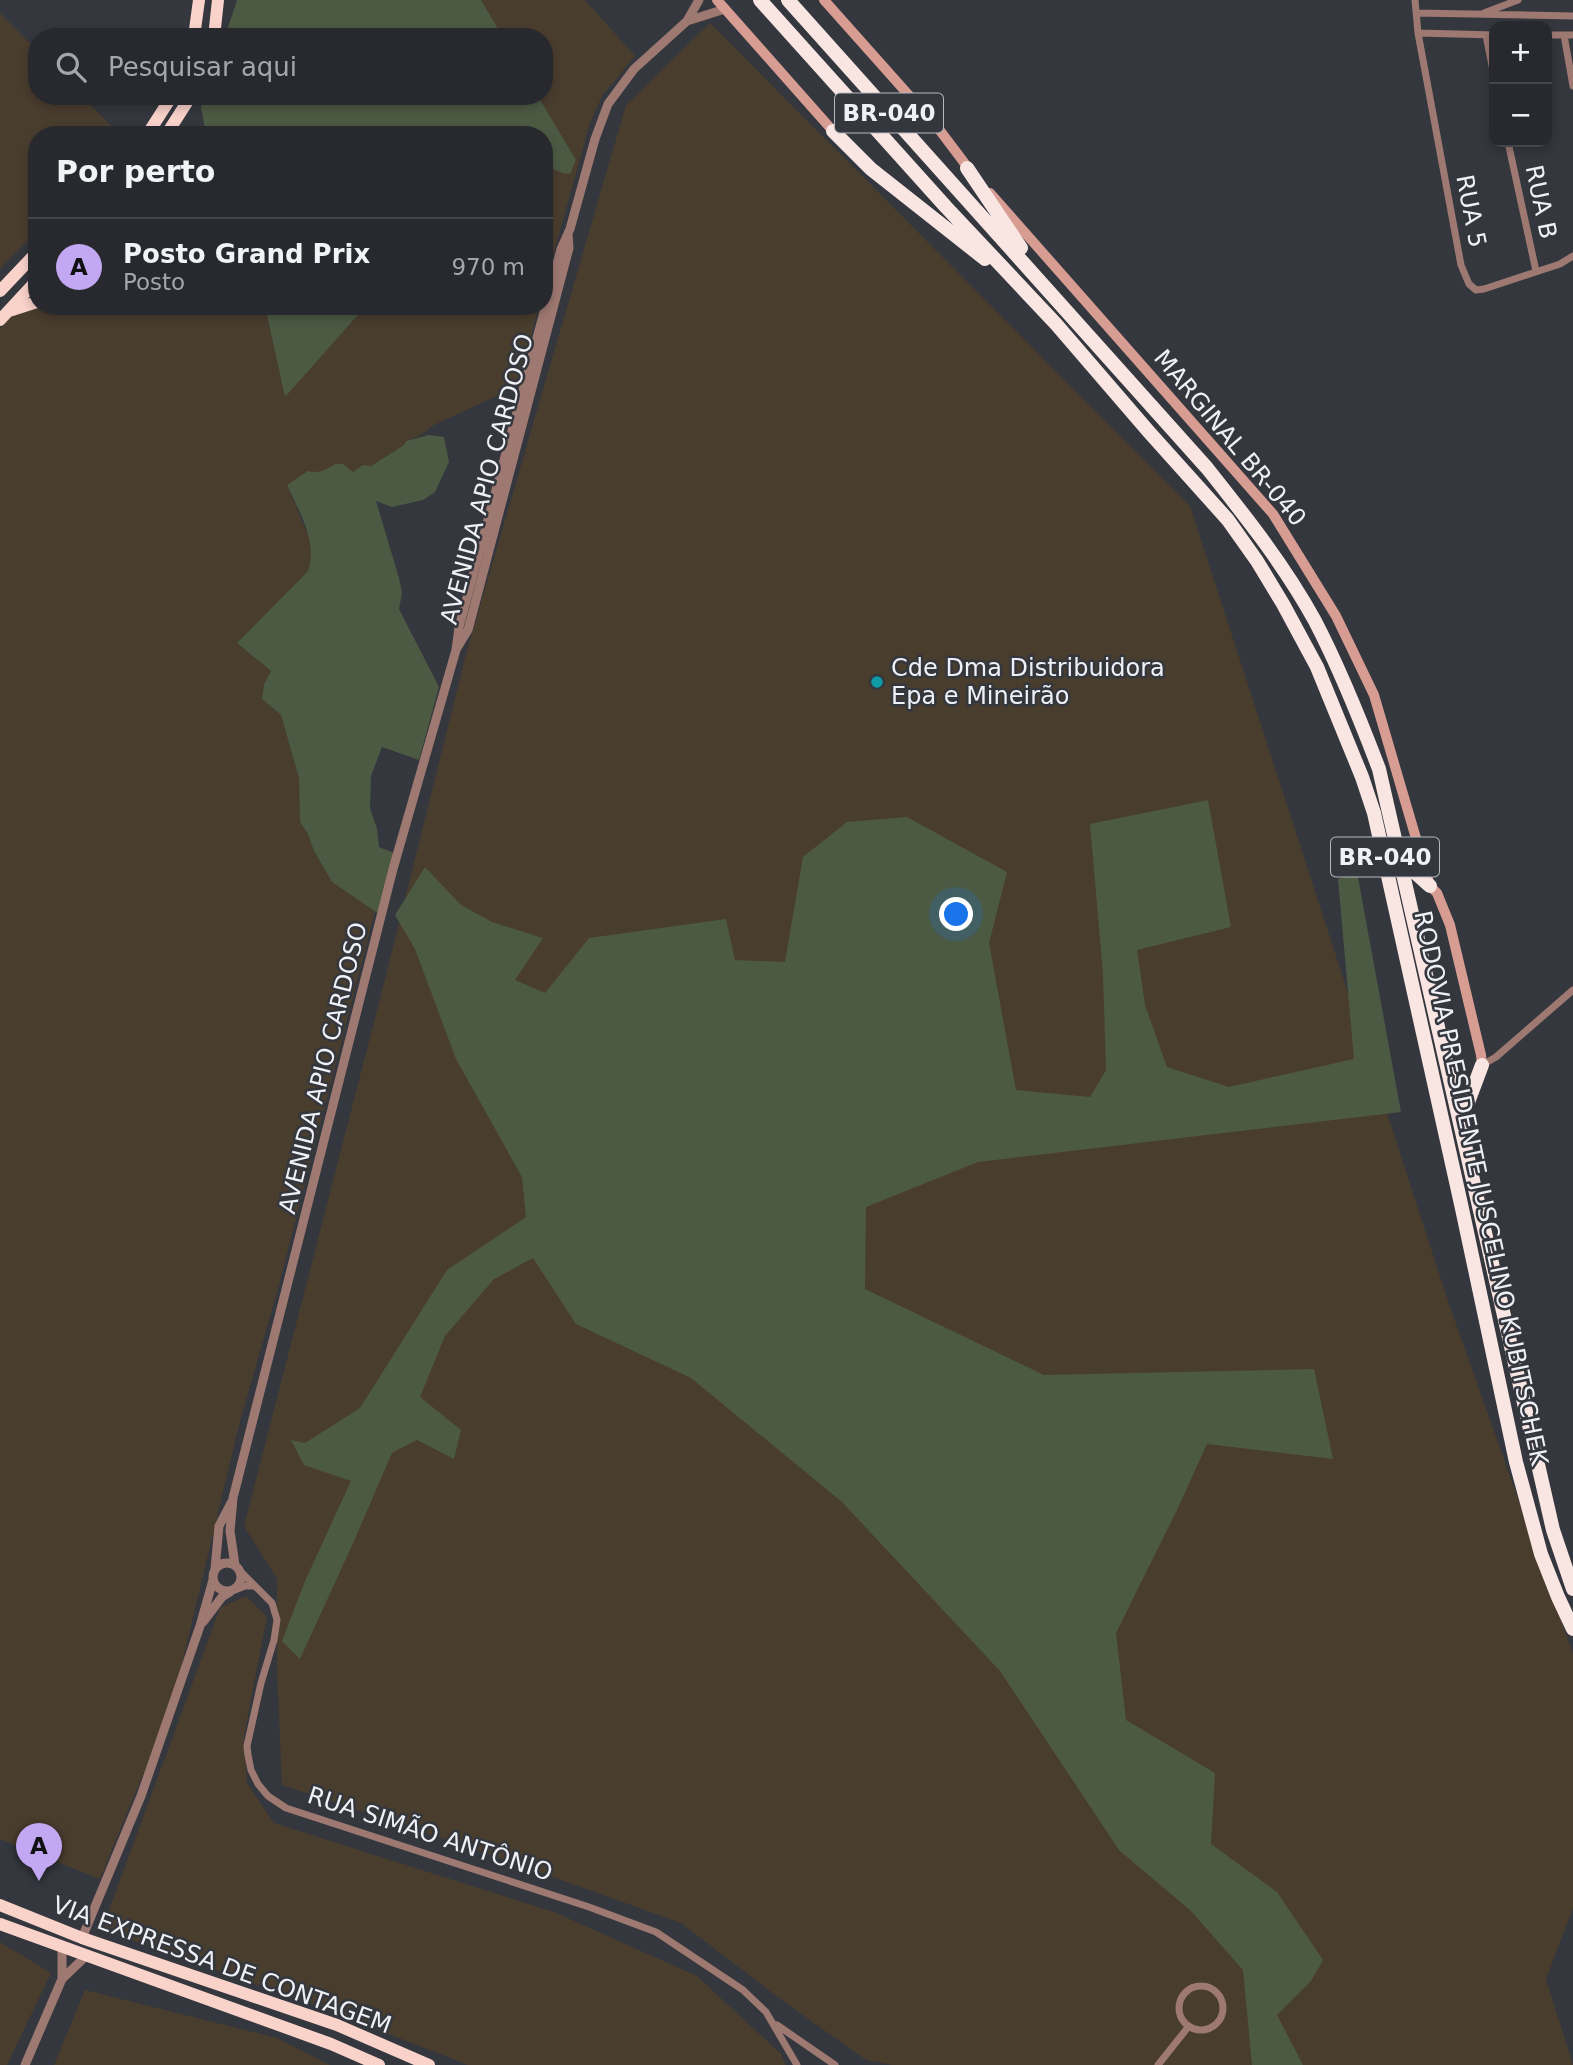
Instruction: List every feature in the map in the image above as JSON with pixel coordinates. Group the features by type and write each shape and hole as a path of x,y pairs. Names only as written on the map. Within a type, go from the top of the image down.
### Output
{"highway":[{"path":"195,28 199,0"},
{"path":"215,28 218,0"},
{"name":"RODOVIA PRESIDENTE JUSCELINO KUBITSCHEK","path":"760,0 946,207 1026,290 1228,520 1257,561 1317,667 1362,777 1385,856 1492,1347 1504,1414 1541,1554 1573,1629"},
{"name":"RODOVIA PRESIDENTE JUSCELINO KUBITSCHEK","path":"788,0 1207,468 1263,539 1314,620 1349,691 1379,769 1553,1530 1573,1589"},
{"path":"153,126 166,105"},
{"path":"172,126 185,105"},
{"path":"833,131 871,169 1026,290"},
{"path":"967,168 1045,284"},
{"path":"0,291 28,261"},
{"path":"4,315 28,290"},
{"path":"4,315 28,306"},
{"path":"1399,858 1430,886"},
{"path":"1461,1122 1482,1065"},
{"name":"VIA EXPRESSA DE CONTAGEM","path":"0,1905 82,1938 337,2025 429,2065"},
{"name":"VIA EXPRESSA DE CONTAGEM","path":"0,1924 331,2044 379,2065"}],"main road":[{"name":"MARGINAL BR-040","path":"824,0 938,128 967,168 1273,514 1336,616 1374,695 1430,886 1437,893 1450,925 1482,1065"},
{"path":"721,4 833,131"}],"street":[{"name":"AVENIDA APIO CARDOSO","path":"687,21 699,0"},
{"path":"1415,0 1418,33 1489,35"},
{"path":"1480,14 1518,0"},
{"name":"AVENIDA APIO CARDOSO","path":"553,309 569,248 568,234 595,139 608,104 634,69 687,21 721,4"},
{"path":"1417,13 1573,16"},
{"name":"RUA 5","path":"1418,33 1461,265 1469,284 1476,290 1484,289 1560,264 1573,256"},
{"path":"1552,35 1573,35"},
{"path":"1564,35 1573,86"},
{"name":"RUA B","path":"1509,147 1536,271"},
{"name":"AVENIDA APIO CARDOSO","path":"237,1567 230,1531 233,1498 394,869 456,650 468,630 551,315"},
{"path":"1482,1065 1496,1057 1573,990"},
{"name":"AVENIDA APIO CARDOSO","path":"215,1569 219,1526 233,1498"},
{"path":"82,1938 141,1796 200,1626 215,1569 224,1563 237,1567 241,1580 232,1591"},
{"name":"RUA SIMÃO ANTÔNIO","path":"237,1567 272,1603 277,1620 247,1746 251,1770 268,1796 286,1808 603,1911 656,1932 743,1990 773,2023 797,2065"},
{"path":"213,1580 219,1589 232,1591"},
{"path":"200,1626 222,1597 245,1586 254,1586"},
{"path":"62,1947 62,1979"},
{"path":"25,2065 62,1979 86,1956"},
{"path":"1196,1986 1210,1987 1221,1997 1223,2004 1220,2018 1210,2028 1189,2026 1180,2015 1180,2000 1189,1989 1196,1986"},
{"name":"RUA SIMÃO ANTÔNIO","path":"773,2023 835,2065"},
{"path":"1158,2065 1189,2026"}],"shaded area":[{"path":"481,0 585,0 635,56 602,96 590,123 553,256 553,169 562,173 576,160 543,105 553,105 553,28 498,28"},
{"path":"0,13 28,41 28,105 91,105 111,126 28,126 28,240 0,269"},
{"path":"710,23 1190,506 1449,1304 1573,1654 1573,1908 1546,1979 1573,2065 892,2065 866,2060 681,1923 463,1845 282,1785 277,1671 277,1579 244,1526 466,654 626,105"},
{"path":"28,299 28,315 267,315 285,396 358,315 537,315 518,386 434,425 371,466 353,472 335,464 325,471 287,485 311,542 312,559 308,571 237,643 271,671 264,684 262,699 281,715 299,778 300,822 314,851 332,882 375,911 278,1289 240,1421 180,1672 160,1733 100,1879 0,1839 0,328"},
{"path":"246,1596 267,1617 244,1736 247,1783 274,1823 554,1912 697,1976 781,2054 786,2065 468,2065 317,2006 102,1929 220,1608"},
{"path":"0,1942 51,1973 7,2065 0,2065"},
{"path":"85,1990 277,2038 330,2065 54,2065"}],"green space":[{"path":"237,0 481,0 498,28 228,28"},
{"path":"543,105 576,160 570,174 553,169 553,126 204,126 201,107"},
{"path":"267,315 358,315 285,397"},
{"path":"429,435 444,437 449,462 435,492 423,500 392,507 376,501 399,578 402,593 399,609 439,687 419,760 382,747 371,776 370,808 379,847 394,853 379,914 332,882 314,851 300,822 299,778 281,715 262,699 264,684 271,671 237,643 308,571 311,549 309,538 287,485 308,471 322,471 335,464 343,464 353,472 363,465 371,466 406,441"},
{"path":"1208,800 1231,927 1137,950 1145,1005 1167,1067 1229,1087 1354,1059 1338,879 1357,872 1401,1112 978,1162 866,1207 865,1289 1044,1375 1314,1369 1333,1459 1207,1444 1116,1633 1126,1720 1215,1773 1211,1844 1277,1892 1323,1960 1311,1981 1277,2015 1303,2065 1252,2065 1243,1970 1191,1911 1119,1850 1000,1671 842,1502 691,1378 576,1324 533,1258 494,1279 445,1336 420,1397 461,1430 454,1459 417,1440 392,1453 300,1659 282,1641 305,1581 351,1481 304,1465 291,1440 305,1443 360,1408 447,1270 526,1217 522,1177 456,1059 415,949 395,915 425,867 461,905 492,922 543,938 515,980 545,993 589,938 726,919 735,960 785,962 803,857 847,822 907,817 1007,872 989,943 1016,1090 1090,1097 1106,1070 1103,973 1090,824"}],"place":[{"name":"Cde Dma Distribuidora Epa e Mineirão","path":"877,682"},
{"name":"Posto Grand Prix","path":"39,1881"}]}
